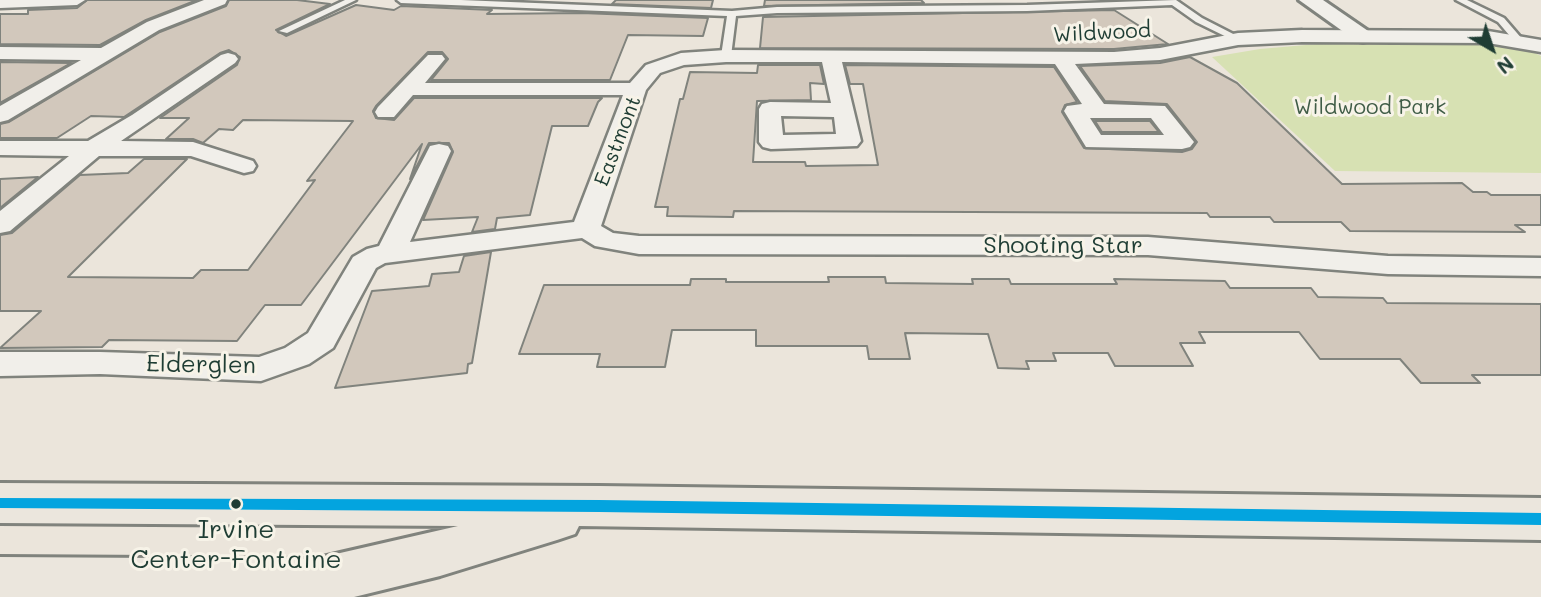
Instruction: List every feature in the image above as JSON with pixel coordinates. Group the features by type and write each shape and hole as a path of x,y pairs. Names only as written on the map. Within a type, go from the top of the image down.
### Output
{"main road":[{"path":"0,503 599,506 1541,519"},
{"path":"0,581 314,583 440,552 599,506"}],"street":[{"path":"0,3 77,0"},
{"path":"0,115 153,26 219,0"},
{"path":"1309,0 1363,35"},
{"name":"Wildwood","path":"664,63 696,57 726,56 1062,59 1160,54 1238,39 1363,35 1488,37 1541,46"},
{"path":"0,53 106,54"},
{"path":"831,57 844,110"},
{"path":"0,225 92,149 140,120 228,59"},
{"path":"386,112 435,59"},
{"path":"1062,59 1098,111"},
{"name":"Eastmont","path":"587,229 588,219 636,89 646,76 664,63"},
{"path":"408,89 636,89"},
{"path":"0,148 192,149 244,166"},
{"path":"389,255 439,151"},
{"name":"Elderglen","path":"0,364 100,363 261,369 297,356 321,340 364,263 377,256 587,229"},
{"name":"Shooting Star","path":"587,229 605,240 639,245 1148,246 1388,265 1541,267"}],"lane":[{"path":"284,31 352,0"},
{"path":"401,0 532,3 732,14 777,10 964,9 1174,2 1199,20 1238,39"},
{"path":"955,0 964,9"},
{"path":"1460,0 1501,20 1518,40"},
{"path":"726,56 732,14"}],"green space":[{"name":"Wildwood Park","path":"1317,44 1505,45 1529,50 1541,56 1541,173 1335,171 1212,57"}],"building":[{"path":"87,0 197,0 146,20 100,45 0,44 0,14 28,14 28,10 77,8"},
{"path":"229,0 297,0 330,4 276,30 286,36 356,5 394,10 401,6 492,10 487,14 582,13 708,18 703,36 628,35 610,80 431,80 448,59 442,52 428,52 376,106 373,111 376,118 394,120 414,98 602,98 588,126 552,126 530,215 497,218 495,229 472,232 478,217 423,220 453,152 449,143 429,143 410,179 422,144 301,305 265,305 237,341 109,340 102,347 0,348 41,311 0,311 0,235 12,233 80,175 128,173 144,159 187,159 68,277 193,278 201,270 248,270 315,180 307,181 353,121 243,120 233,130 219,129 203,143 193,139 166,139 189,118 160,118 237,65 240,57 229,50 220,53 124,117 91,116 57,138 0,138 0,124 9,122 160,32 226,6"},
{"path":"616,0 713,0 711,8 612,4"},
{"path":"765,0 921,0 924,3 764,6"},
{"path":"1114,10 1168,44 1114,49 760,48 763,17"},
{"path":"1190,57 1237,83 1342,184 1462,183 1473,192 1487,192 1491,195 1541,195 1541,225 1515,225 1525,232 1350,231 1341,222 1274,222 1270,217 1210,217 1207,213 734,211 733,217 667,216 668,207 655,207 680,99 683,99 690,72 757,73 758,65 820,65 824,84 810,83 811,100 757,101 753,162 805,162 806,166 878,165 863,84 850,84 845,65 1054,67 1077,102 1065,105 1062,112 1084,148 1182,152 1192,149 1197,142 1167,104 1105,101 1080,66 1160,63"},
{"path":"0,62 71,63 0,103"},
{"path":"1095,121 1150,121 1159,132 1102,132"},
{"path":"38,177 0,208 0,179"},
{"path":"491,252 472,363 468,364 467,373 335,388 372,291 429,286 432,274 459,272 464,256"},
{"path":"828,277 885,277 886,283 973,284 972,279 1009,279 1011,284 1117,284 1114,279 1225,281 1230,288 1311,288 1318,297 1383,298 1387,303 1541,304 1541,375 1472,375 1480,383 1421,383 1400,359 1320,359 1299,332 1199,332 1205,343 1180,343 1193,366 1115,366 1108,353 1053,353 1056,361 1026,361 1029,369 998,368 988,334 905,333 910,359 869,359 867,346 756,346 756,330 672,330 665,367 597,367 600,354 519,354 544,285 690,285 691,279 726,279 726,282 829,282"}],"transit line":[{"path":"0,503 599,506 1541,519"}],"place":[{"name":"Irvine Center-Fontaine","path":"236,504"}]}
